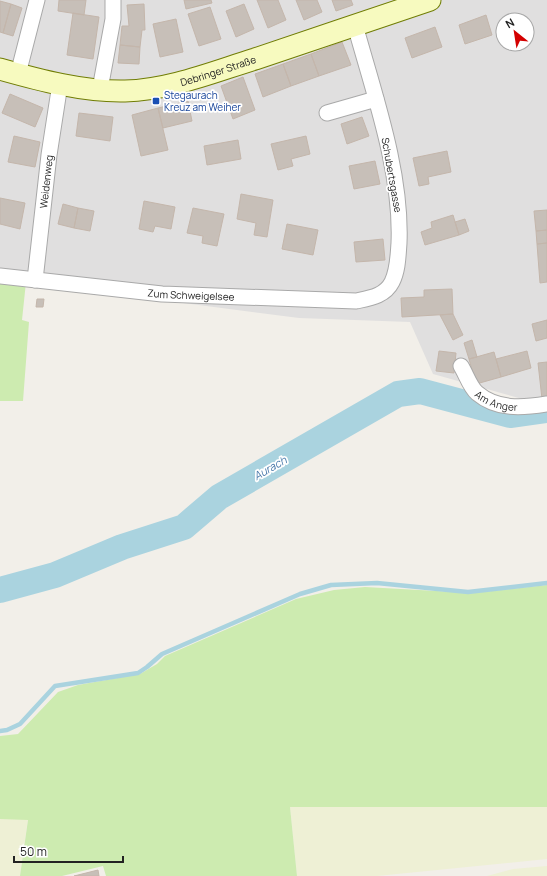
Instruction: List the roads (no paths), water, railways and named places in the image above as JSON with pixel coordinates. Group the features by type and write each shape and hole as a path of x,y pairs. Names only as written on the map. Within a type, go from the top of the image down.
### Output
{"street":[{"path":"9,71 37,0"},
{"path":"100,89 113,19 113,0"},
{"name":"Debringer Straße","path":"9,71 60,84 124,91 172,84 355,26 430,0"},
{"name":"Schubertsgasse","path":"355,26 376,99 397,190 400,220 398,260 392,283 382,294"},
{"name":"Weidenweg","path":"35,280 49,155 60,84"},
{"path":"327,113 376,99"},
{"name":"Zum Schweigelsee","path":"0,276 162,294 356,301 382,294"},
{"name":"Am Anger","path":"462,366 476,392 497,405 526,408 547,404"}],"waterway":[{"name":"Aurach","path":"0,590 55,575 122,547 184,527 219,497 398,394 420,391 510,415 547,410"},
{"path":"0,731 7,730 20,724 55,686 138,673 162,654 300,594 331,585 377,583 468,592 547,583"}],"place":[{"name":"Stegaurach Kreuz am Weiher","path":"156,101"}]}
